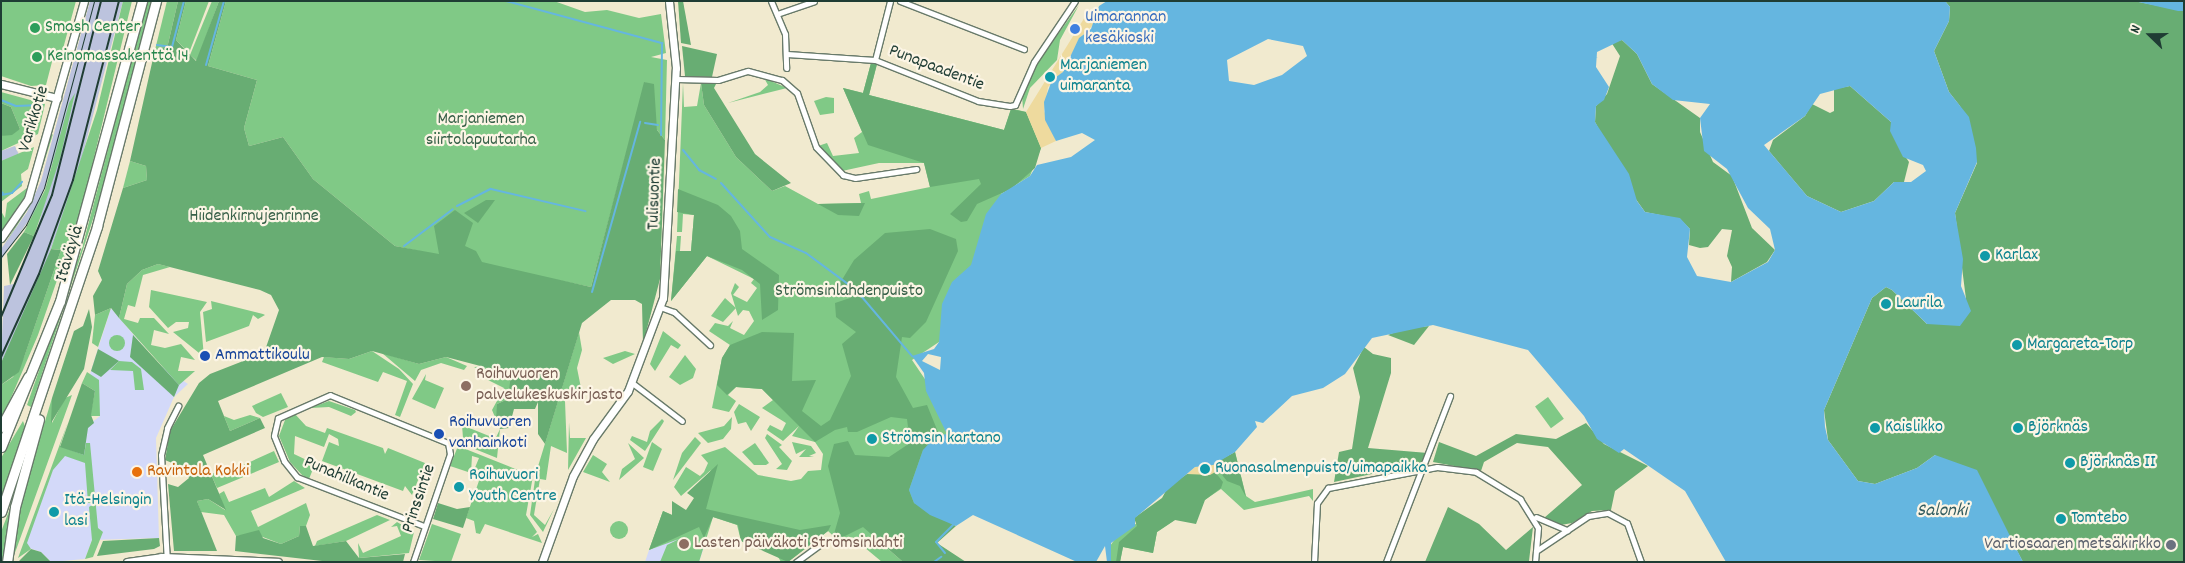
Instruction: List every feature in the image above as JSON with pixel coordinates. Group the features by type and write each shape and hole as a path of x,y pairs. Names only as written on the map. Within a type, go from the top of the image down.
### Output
{"highway":[{"path":"130,52 136,1"},
{"name":"Itäväylä","path":"1,447 44,348 130,52 142,1"},
{"name":"Itäväylä","path":"1,512 42,399 97,226 157,1"},
{"path":"1,427 44,348"},
{"path":"7,562 10,531 42,399"}],"main road":[{"name":"Varikkotie","path":"1,238 28,199 84,1"},
{"name":"Tulisuontie","path":"542,562 580,460 620,402 631,382 660,307 669,241 676,79 669,1"},
{"path":"1,84 57,98"},
{"path":"127,562 167,560 278,562"}],"street":[{"path":"771,1 777,14 787,54 786,68"},
{"path":"777,14 814,1"},
{"path":"875,60 890,1"},
{"path":"900,1 1024,49"},
{"name":"Punapaadentie","path":"787,54 875,60 978,101 1015,105 1034,62 1075,2"},
{"path":"676,79 712,81 748,71 788,83 797,93 814,144 843,175 855,178 916,169"},
{"path":"660,307 674,312 710,346"},
{"path":"631,382 682,421"},
{"name":"Punahilkantie","path":"424,526 300,480 284,461 274,425 282,414 330,395 450,445"},
{"path":"1386,562 1425,467 1450,396"},
{"path":"167,560 162,455 166,428 178,406"},
{"name":"Prinssintie","path":"412,562 450,445"},
{"path":"1314,562 1317,503 1324,491 1425,467 1454,467 1490,478 1520,499 1536,518 1567,530"},
{"path":"1536,551 1593,514 1617,516 1631,529 1641,562"},
{"path":"1535,562 1536,518"},
{"path":"796,562 824,542"}],"shaded area":[{"path":"90,1 123,1 75,184 39,281 1,363 4,286 14,284 36,233 75,95 38,207 1,260 1,249 27,212 41,181"},
{"path":"15,146 19,155 1,161 1,151"},
{"path":"111,308 158,364 188,384 174,397 156,438 159,538 92,540 85,559 51,562 41,552 23,546 60,447 100,416 90,374"},
{"name":"Lasten päiväkoti Strömsinlahti","path":"678,537 706,541 699,562 645,562 649,550"}],"green space":[{"name":"Smash Center","path":"1,1 76,1 61,56 54,54 46,85 31,86 1,76"},
{"path":"123,1 132,1 81,211 38,335 1,421 1,385 13,377 24,357 61,250 51,249 97,110"},
{"path":"147,1 151,1 144,32 99,201 31,407 27,405 82,248"},
{"path":"167,1 178,1 168,44 154,54"},
{"name":"Hiidenkirnujenrinne","path":"178,1 186,1 176,40 196,61 219,1 226,1 208,66 257,80 244,128 249,146 283,137 313,179 395,246 439,254 434,226 455,210 473,223 465,246 476,251 482,262 591,287 644,82 654,84 657,130 665,140 660,279 643,344 642,304 635,300 611,300 582,323 545,444 538,434 538,402 535,409 514,409 509,428 500,429 496,421 497,404 508,399 511,374 446,357 419,364 372,351 349,359 322,357 218,401 230,431 260,418 265,428 203,455 226,510 208,499 197,501 217,551 174,551 168,484 178,487 189,478 184,468 165,460 170,431 199,383 210,374 264,353 279,310 271,295 260,290 158,264 142,270 127,284 119,318 111,308 95,315 93,296 102,280 98,271 123,188 147,180 146,166 130,161 154,54 168,44"},
{"path":"186,1 209,1 189,53 176,40"},
{"path":"212,1 219,1 197,61 190,55"},
{"name":"Marjaniemen siirtolapuutarha","path":"226,1 554,1 585,12 607,10 639,18 661,14 666,53 651,57 667,60 665,140 657,130 645,82 591,287 395,246 313,179 283,137 249,146 244,128 257,80 208,66"},
{"path":"678,1 683,1 691,45 681,43"},
{"path":"1945,1 2134,1 2184,11 2184,562 2023,562 2014,545 1935,455 1917,468 1875,484 1858,481 1828,440 1824,410 1872,298 1886,287 1892,290 1927,324 1941,324 1966,299 1955,213 1977,163 1960,106 1949,92 1934,51 1949,21 1950,7"},
{"path":"1079,5 1060,40 1057,60 1030,88 1023,109 1022,95 1037,63"},
{"path":"1622,40 1637,54 1652,84 1700,118 1700,132 1713,162 1732,176 1752,228 1775,250 1767,262 1731,282 1732,267 1727,256 1732,230 1722,229 1708,247 1700,248 1689,245 1690,229 1680,219 1645,212 1635,198 1595,122 1596,106 1607,94 1620,56 1611,42"},
{"path":"682,46 717,54 712,77 685,76"},
{"name":"Strömsinlahdenpuisto","path":"871,63 877,64 869,95 1004,130 1011,109 1026,112 1041,148 1030,176 1001,194 1005,200 939,342 912,360 933,391 947,435 943,521 930,515 871,534 903,562 882,562 852,537 844,546 828,531 788,562 781,562 777,555 741,541 737,525 713,517 699,562 660,562 667,545 679,539 649,550 663,511 679,518 686,513 711,470 681,496 674,487 686,467 700,476 704,472 708,463 701,455 725,447 758,475 791,481 801,479 808,471 821,470 823,454 815,442 792,436 799,426 783,441 767,430 770,425 782,431 786,423 762,408 773,400 762,389 736,387 728,395 736,401 729,412 712,408 722,358 730,345 709,331 715,323 728,326 733,321 730,328 744,335 754,321 749,311 743,310 738,316 731,293 735,283 739,287 733,295 747,302 757,288 751,283 754,279 707,256 671,301 677,236 681,236 680,251 691,251 694,215 683,214 682,232 677,232 683,83 684,107 697,106 701,83 704,105 736,157 772,191 785,186 818,204 861,203 859,194 869,191 871,199 930,187 924,163 879,163 842,171 818,146 827,143 833,156 859,153 854,138 862,132 843,88 863,93"},
{"path":"871,63 877,64 869,95 1004,130 1011,109 1026,112 1041,148 1035,168 1011,189 977,204 967,221 961,222 950,214 981,184 979,179 930,187 924,163 868,145 843,88 863,93"},
{"path":"764,78 787,88 728,103 760,92 768,85"},
{"path":"701,83 716,84 714,88 755,154 791,183 772,191 736,157 704,105"},
{"path":"1850,86 1891,122 1899,147 1909,162 1904,182 1894,182 1874,201 1841,212 1807,196 1769,151 1773,140 1805,116 1812,104 1830,113 1834,111 1834,89"},
{"path":"1,92 45,104 38,134 1,151 1,136 20,129 11,107 1,103"},
{"path":"75,93 60,159 34,236 24,232 45,190 69,103"},
{"path":"826,97 834,98 834,113 820,115 814,101"},
{"path":"1,103 11,107 20,129 12,135 1,136"},
{"path":"53,134 31,204 5,244 29,204 47,139"},
{"path":"34,147 28,169 21,174 22,186 1,202 1,161"},
{"path":"130,161 146,166 147,180 123,188"},
{"path":"27,188 24,199 2,232 1,211 5,218 7,203"},
{"path":"678,189 718,205 731,216 740,231 742,249 779,275 778,310 762,320 760,284 742,270 707,256 671,301 676,251 691,251 694,215 677,212"},
{"path":"486,200 495,200 478,223 464,213"},
{"path":"865,203 859,216 838,215 818,204"},
{"path":"930,229 956,239 958,251 926,322 910,338 902,337 896,377 913,408 927,405 938,432 933,445 923,450 909,490 914,503 956,526 937,543 966,562 903,562 863,527 839,539 834,534 840,513 828,466 834,444 848,441 855,455 889,457 910,443 907,419 891,417 857,432 848,432 847,427 835,430 815,442 762,389 736,387 727,395 717,385 722,358 730,345 762,332 794,333 792,381 816,380 802,411 821,426 830,420 851,376 842,344 856,332 836,317 835,303 850,298 837,288 854,260 885,233"},
{"path":"24,232 34,236 10,285 7,254"},
{"path":"51,249 61,250 19,372 1,385 1,363"},
{"path":"158,264 170,267 143,275 135,307 128,305 124,319 138,323 140,318 154,318 169,334 154,330 151,345 165,348 181,344 195,360 181,357 178,371 195,371 179,385 119,318 127,284 142,270"},
{"path":"151,290 207,302 200,312 204,357 173,332 188,328 189,322 176,322 168,328 149,307"},
{"path":"725,298 736,308 723,322 711,316"},
{"path":"211,301 265,315 258,319 253,315 249,326 206,342 203,312 212,309"},
{"path":"111,308 98,347 92,343 95,315"},
{"path":"89,309 92,327 84,369 51,423 52,398 74,331 83,326"},
{"path":"1429,326 1414,345 1388,335 1403,329"},
{"path":"663,331 681,345 678,349 671,345 655,371 650,364"},
{"path":"579,332 582,350 577,368 582,393 565,401 567,453 551,446 546,480 540,479 534,515 545,525 554,509 543,532 530,515 536,473"},
{"path":"114,335 120,335 125,340 123,349 114,351 109,346 109,340"},
{"path":"133,335 179,385 174,397 130,357"},
{"path":"1364,347 1373,354 1391,358 1391,373 1368,448 1428,453 1424,463 1334,482 1339,452 1352,449 1360,397 1353,368"},
{"path":"98,349 119,361 101,377 91,371"},
{"path":"372,351 399,369 413,384 400,417 395,415 407,381 383,372 378,382 322,362 324,357 349,359"},
{"path":"625,351 635,354 613,364 603,358"},
{"path":"382,353 419,364 446,357 467,366 464,370 441,363 421,370 415,381"},
{"path":"685,355 696,369 693,378 680,385 669,377"},
{"path":"119,361 132,362 141,369 144,390 135,390 133,371 110,370"},
{"path":"492,366 512,376 508,399 497,404 497,422 492,410 504,388 482,377 486,373 474,367"},
{"path":"87,372 99,380 100,416 90,416 95,391 82,383"},
{"path":"426,374 425,380 444,388 435,409 412,399"},
{"path":"82,383 95,391 91,415 94,423 88,428 84,455 60,447"},
{"path":"281,393 288,407 263,417 256,413 252,406"},
{"path":"72,395 11,562 14,524 52,398 52,423 65,398"},
{"path":"1548,397 1564,419 1551,428 1535,406"},
{"path":"329,401 356,412 351,416 329,407 310,408"},
{"path":"739,404 760,417 751,431 746,422 738,424 734,412"},
{"path":"295,414 306,426 325,433 327,428 383,448 385,454 388,448 425,463 412,495 405,486 403,491 322,461 329,442 339,446 338,439 329,434 324,447 295,436 294,454 315,464 309,479 302,475 290,462 279,436 285,420"},
{"path":"250,415 260,418 230,431 224,416 234,420"},
{"path":"732,417 731,429 723,439 708,443 698,433 724,426"},
{"path":"662,419 663,423 645,451 630,440 632,436 647,442 650,431"},
{"path":"23,421 26,429 1,498 1,458"},
{"path":"68,422 60,446 84,455 86,443 90,443 98,528 103,532 93,557 85,559 92,540 89,507 95,503 88,503 85,463 65,456 53,470 27,543 31,549 18,558"},
{"path":"569,422 570,438 586,438 568,470"},
{"path":"1586,423 1604,444 1648,466 1615,491 1611,510 1592,511 1572,523 1561,525 1544,518 1582,485 1548,447 1517,443 1484,462 1481,471 1433,462 1439,442 1476,456 1516,434 1556,439"},
{"path":"462,425 494,438 489,442 463,438"},
{"path":"500,429 497,458 460,443 493,444"},
{"path":"767,434 782,445 779,447 792,461 787,470 776,469 782,464 765,438"},
{"path":"695,437 701,443 673,480 682,453"},
{"path":"652,442 662,449 653,471 643,467"},
{"path":"792,442 811,446 816,453 809,456 814,457 799,457 806,449 796,454"},
{"path":"628,443 644,458 619,480 622,469 635,459"},
{"path":"755,443 769,463 766,465 754,465 742,452"},
{"path":"458,446 533,476 526,515 537,532 532,537 538,534 542,543 485,524 480,534 476,533 474,521 466,518 481,475 474,470 479,458 472,456 471,473 450,466"},
{"path":"274,451 279,462 217,488 210,472 221,475"},
{"path":"1235,452 1246,496 1255,502 1313,489 1313,501 1309,496 1244,510 1221,489 1157,532 1153,553 1123,547 1120,562 1111,562 1110,546 1115,539"},
{"path":"1235,452 1246,497 1240,486 1227,481 1218,470 1218,461"},
{"path":"593,455 607,464 602,472 610,482 583,472"},
{"path":"718,464 706,509 800,530 831,525 828,531 788,562 741,541 738,525 713,517 704,538 699,527 649,550 663,511 672,515 672,501 686,510 694,498 687,493"},
{"path":"1215,472 1223,482 1221,488 1205,500 1196,524 1175,520 1157,532 1153,553 1123,547 1120,562 1116,562 1119,542 1137,526 1134,518 1162,498 1168,487 1187,474"},
{"path":"294,481 305,488 251,511 258,527 306,503 310,515 306,526 300,526 299,536 281,544 255,534 236,536 224,515 201,512 197,501 208,499 225,510 219,494 224,491 229,502 265,488 269,497"},
{"path":"15,495 5,562 1,562 1,532"},
{"path":"438,503 457,509 470,507 463,528 433,519"},
{"path":"1448,507 1479,524 1506,550 1533,527 1529,561 1425,562"},
{"path":"377,515 390,520 346,541 315,546 317,541"},
{"path":"619,521 625,524 628,530 625,536 619,539 613,536 610,530 613,524"},
{"path":"397,522 414,532 409,553 359,558 358,543 363,553 401,536 397,526 391,527"},
{"path":"432,524 461,534 451,562 419,560"},
{"path":"300,526 306,526 313,546 346,541 359,558 405,554 403,562 331,562 235,551 236,536 259,530 263,538 281,544 299,536"},
{"path":"159,538 160,546 154,549 97,556 103,541"},
{"path":"31,549 41,552 51,562 18,562"}],"sand":[{"name":"Marjaniemen uimaranta","path":"1088,12 1096,13 1094,24 1079,39 1063,72 1048,87 1044,111 1056,141 1041,148 1026,112"},
{"name":"Ruonasalmenpuisto/uimapaikka","path":"1218,461 1217,471 1210,475 1187,474 1195,467"}],"water":[{"name":"Salonki","path":"1107,1 1945,1 1950,7 1949,21 1934,51 1949,92 1969,117 1976,148 1977,162 1955,213 1963,259 1961,286 1971,311 1960,326 1927,324 1892,290 1886,287 1872,298 1824,410 1825,427 1828,440 1858,481 1875,484 1917,468 1935,455 1977,470 2023,562 1726,562 1685,491 1624,449 1619,453 1597,439 1584,416 1528,350 1433,325 1372,338 1345,374 1323,388 1292,396 1263,423 1255,421 1257,427 1235,452 1213,465 1195,467 1135,518 1135,526 1111,543 1111,562 1107,562 1105,546 1096,562 1077,562 973,515 956,526 930,515 914,503 909,490 923,450 936,436 947,434 926,391 924,373 912,356 934,349 939,342 942,304 952,282 971,265 986,214 1001,194 1030,176 1037,165 1071,157 1095,140 1082,133 1056,141 1045,120 1044,102 1052,80 1063,72 1079,38 1091,29 1099,6","holes":["1268,39 1303,46 1307,56 1282,75 1254,85 1229,81 1227,60","1622,40 1637,54 1652,84 1673,100 1710,104 1700,118 1704,151 1727,169 1748,208 1770,229 1775,250 1768,262 1731,282 1697,276 1687,257 1690,229 1680,218 1645,212 1637,201 1629,174 1595,122 1596,106 1604,100 1609,87 1596,67 1597,52","1850,86 1891,122 1890,131 1903,157 1923,165 1926,171 1911,182 1894,182 1874,201 1841,212 1807,196 1764,145 1805,116 1820,94","928,354 941,357 940,370 922,361"]},
{"path":"2134,1 2184,1 2184,11 2178,11"}],"waterway":[{"path":"157,45 172,47 184,1"},
{"path":"206,65 224,1"},
{"path":"506,1 662,43 661,135"},
{"path":"1,100 16,106 42,105"},
{"path":"592,292 640,122"},
{"path":"645,123 658,125"},
{"path":"683,150 699,170 716,179"},
{"path":"1,195 12,193 22,182"},
{"path":"721,183 770,237 806,253 856,290 912,356"},
{"path":"457,206 491,189 585,211"},
{"path":"404,246 453,209"},
{"path":"945,553 936,542 954,524"},
{"path":"934,562 941,557"}],"tram line":[{"path":"1,257 26,225 44,188 94,1"}],"railway":[{"path":"1,317 52,195 101,1"},
{"path":"1,357 39,274 73,180 119,1"}],"place":[{"name":"Smash Center","path":"35,28"},
{"name":"Uimarannan kesäkioski","path":"1075,29"},
{"name":"Keinomassakenttä 14","path":"37,57"},
{"name":"Marjaniemen uimaranta","path":"1050,77"},
{"name":"Karlax","path":"1985,256"},
{"name":"Laurila","path":"1886,304"},
{"name":"Margareta-Torp","path":"2017,345"},
{"name":"Ammattikoulu","path":"205,356"},
{"name":"Roihuvuoren palvelukeskuskirjasto","path":"466,386"},
{"name":"Kaislikko","path":"1875,428"},
{"name":"Björknäs","path":"2018,428"},
{"name":"Roihuvuoren vanhainkoti","path":"439,434"},
{"name":"Strömsin kartano","path":"872,439"},
{"name":"Björknäs II","path":"2070,463"},
{"name":"Ruonasalmenpuisto/uimapaikka","path":"1205,469"},
{"name":"Ravintola Kokki","path":"137,472"},
{"name":"Roihuvuori Youth Centre","path":"459,487"},
{"name":"Itä-Helsingin lasi","path":"54,512"},
{"name":"Tomtebo","path":"2061,519"},
{"name":"Lasten päiväkoti Strömsinlahti","path":"684,544"},
{"name":"Vartiosaaren metsäkirkko","path":"2171,545"}]}
